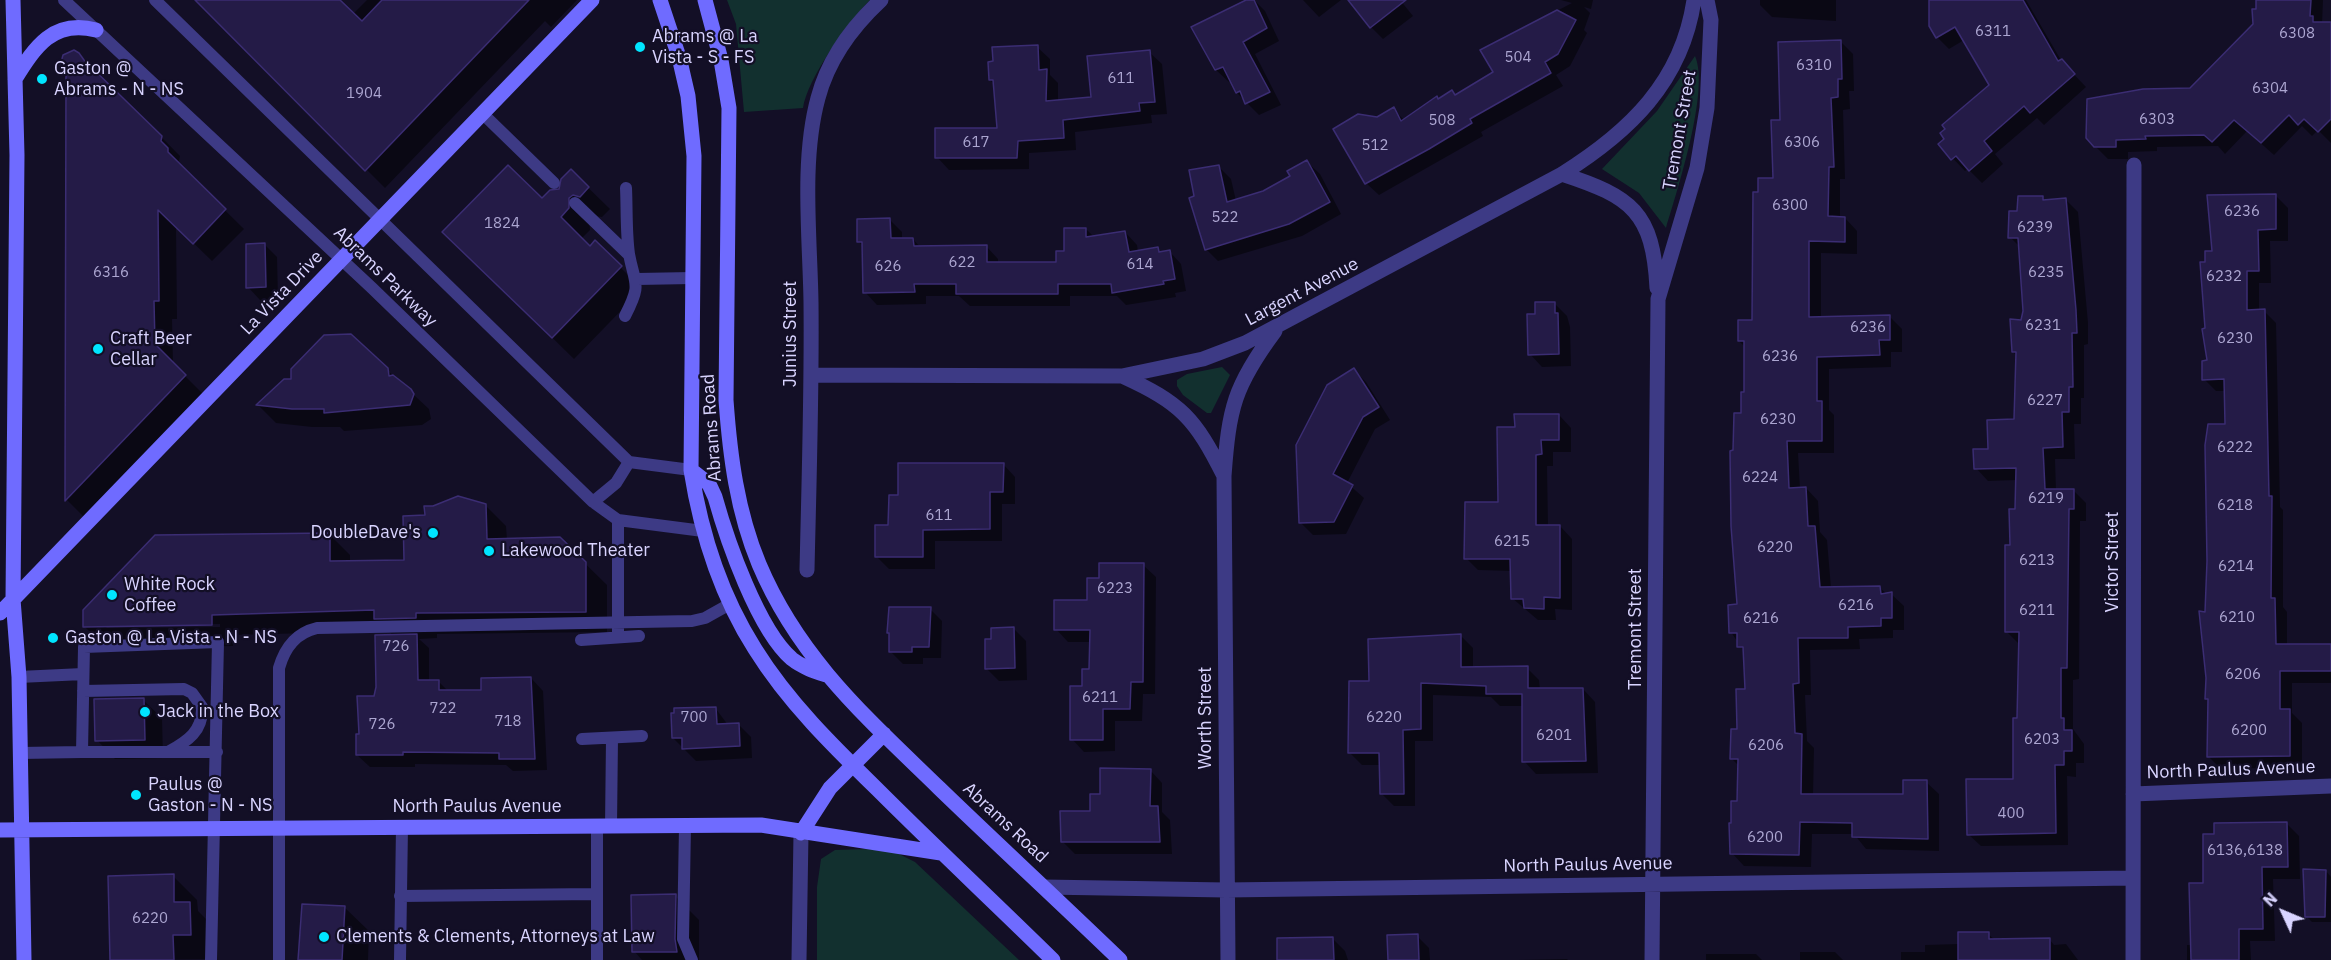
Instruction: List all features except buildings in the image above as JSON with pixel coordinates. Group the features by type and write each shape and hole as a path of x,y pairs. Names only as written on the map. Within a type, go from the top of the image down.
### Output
{"main road":[{"name":"La Vista Drive","path":"0,613 592,0"},
{"name":"Abrams Road","path":"660,0 679,57 688,96 694,156 691,470 704,531 730,604 755,649 786,693 852,765 1053,960"},
{"name":"Abrams Road","path":"705,0 721,60 729,108 726,400 735,487 747,531 764,575 794,631 826,675 884,734 1120,960"},
{"path":"8,4 15,79 17,341 13,599 19,677 24,960"},
{"path":"15,79 33,51 48,37 75,26 96,30"},
{"path":"691,470 709,484 715,496 753,602 772,633 792,659 826,675"},
{"path":"801,833 830,788 884,734"},
{"name":"North Paulus Avenue","path":"0,830 761,825 941,853"}],"street":[{"name":"Junius Street","path":"807,570 811,375 809,155 818,99 828,69 850,34 881,0"},
{"name":"Largent Avenue","path":"811,375 1122,376 1203,359 1277,328 1562,174 1602,148 1631,124 1661,86 1679,55 1691,23 1694,0"},
{"name":"Tremont Street","path":"1658,298 1697,168 1707,108 1711,20 1707,0"},
{"name":"Victor Street","path":"2133,960 2134,165"},
{"name":"Tremont Street","path":"1562,174 1606,189 1629,205 1645,225 1656,254 1658,298 1653,960"},
{"name":"Worth Street","path":"1228,960 1224,476 1227,432 1233,401 1248,367 1277,328"},
{"name":"Worth Street","path":"1122,376 1159,393 1177,406 1198,429 1224,476"},
{"name":"North Paulus Avenue","path":"2133,794 2331,786"},
{"path":"799,960 801,833"},
{"name":"North Paulus Avenue","path":"1044,887 1226,890 2132,878"}],"lane":[{"name":"Abrams Parkway","path":"64,0 75,5 96,30 341,259 593,502 618,520 704,531"},
{"name":"Abrams Parkway","path":"155,0 629,462"},
{"path":"482,113 554,183"},
{"path":"625,316 633,300 637,279 629,255 626,188"},
{"path":"575,203 629,255"},
{"path":"637,279 692,278"},
{"path":"593,502 616,483 629,462 691,470"},
{"path":"618,520 618,637"},
{"path":"279,960 279,668 288,647 306,631 317,628 692,621 705,618 730,604"},
{"path":"580,640 639,636"},
{"path":"82,752 84,647 218,642 216,829 211,960"},
{"path":"19,677 83,674"},
{"path":"83,691 184,688 192,693 202,707 200,727 193,736 167,752"},
{"path":"582,739 642,736"},
{"path":"597,960 596,894 612,738"},
{"path":"20,753 216,752"},
{"path":"685,826 683,939 692,960"},
{"path":"400,960 402,827"},
{"path":"400,896 596,894"}],"green space":[{"path":"727,0 870,0 851,22 820,67 806,96 803,108 744,112 736,24"},
{"path":"1695,56 1699,72 1695,116 1684,166 1666,228 1639,193 1602,169 1657,111"},
{"path":"1222,367 1230,375 1211,413 1207,413 1183,395 1177,386 1177,380 1187,374"},
{"path":"868,849 895,852 915,862 1019,960 817,960 817,887 821,859 835,850"}],"place":[{"name":"Abrams @ La Vista - S - FS","path":"640,47"},
{"name":"Gaston @ Abrams - N - NS","path":"42,79"},
{"name":"Craft Beer Cellar","path":"98,349"},
{"name":"DoubleDave's","path":"433,533"},
{"name":"Lakewood Theater","path":"489,551"},
{"name":"White Rock Coffee","path":"112,595"},
{"name":"Gaston @ La Vista - N - NS","path":"53,638"},
{"name":"Jack in the Box","path":"145,712"},
{"name":"Paulus @ Gaston - N - NS","path":"136,795"},
{"name":"Clements & Clements, Attorneys at Law","path":"324,937"}]}
